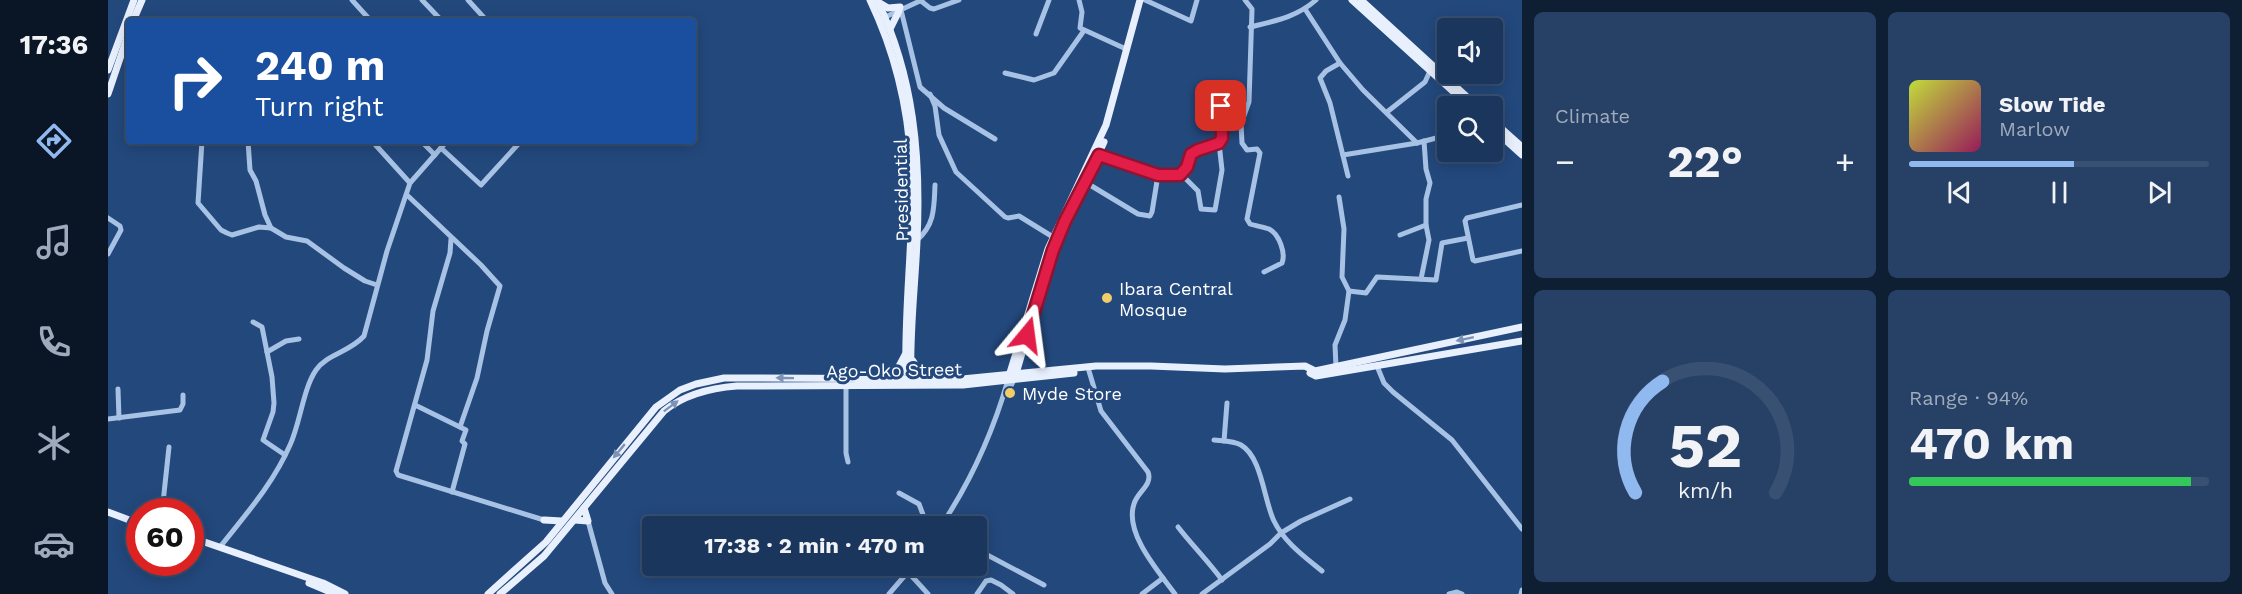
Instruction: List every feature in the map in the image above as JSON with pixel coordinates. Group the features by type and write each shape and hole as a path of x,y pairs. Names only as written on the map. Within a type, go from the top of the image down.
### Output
{"main road":[{"path":"130,18 134,0"},
{"path":"135,18 142,0"},
{"path":"1012,377 1053,237 1101,139 1126,49 1143,0"},
{"path":"1012,377 1053,250 1110,127 1143,0"},
{"path":"1352,0 1458,96"},
{"path":"1361,0 1467,96"},
{"path":"875,1 888,8 900,10 890,29"},
{"name":"Presidential","path":"875,1 890,29 903,70 916,137 917,240 908,352 909,382"},
{"path":"882,17 898,75 910,141 912,219 908,352 919,372 939,379"},
{"path":"108,70 124,42"},
{"path":"109,93 124,42"},
{"path":"1503,129 1520,143"},
{"path":"1503,138 1522,155"},
{"path":"1315,374 1336,367 1522,327"},
{"path":"551,535 656,406 680,390 724,378 886,379 909,382 1012,377 1117,365 1224,369 1305,368 1315,374 1377,366 1522,341"},
{"path":"886,379 900,365 908,352"},
{"name":"Ago-Oko Street","path":"549,544 574,520 664,411 678,401 708,389 846,387 909,382 963,385 1012,377 1089,371 1162,370 1233,374 1305,368"},
{"path":"574,520 588,521 584,508"},
{"path":"108,510 126,517"},
{"path":"543,520 562,521"},
{"path":"500,594 544,556 551,535 549,526 543,520"},
{"path":"204,543 323,583 345,594"},
{"path":"204,544 335,594"},
{"path":"488,594 537,551 549,544"}],"street":[{"path":"352,0 368,18"},
{"path":"422,0 438,18"},
{"path":"468,0 484,18"},
{"path":"900,10 916,0"},
{"path":"882,17 922,0 934,9 958,0"},
{"path":"1036,34 1049,0"},
{"path":"1079,0 1082,7 1080,28 1083,32 1126,49"},
{"path":"1143,0 1191,21 1197,0"},
{"path":"1245,0 1252,9 1249,102 1241,124 1244,148 1257,149 1260,153 1248,222 1270,230 1282,245 1284,259 1282,263 1264,272"},
{"path":"1250,27 1272,22 1305,9 1316,0"},
{"path":"1305,9 1340,63 1363,90 1388,112 1417,143"},
{"path":"900,10 920,87 944,108 995,140"},
{"path":"1005,73 1034,80 1054,73 1083,32"},
{"path":"1340,63 1326,71 1320,78 1330,103 1348,176"},
{"path":"1388,112 1425,82 1430,71"},
{"path":"930,94 935,106 939,135 956,172 1005,217 1008,219 1019,216 1053,237"},
{"path":"1181,174 1198,191 1201,209 1215,210 1222,170 1219,143 1222,138 1221,106"},
{"path":"1222,128 1241,124"},
{"path":"1343,155 1437,138"},
{"path":"1421,279 1429,240 1425,199 1430,183 1426,170 1424,141"},
{"path":"1099,155 1158,175 1181,174 1187,167 1191,154 1219,143"},
{"path":"202,144 198,202 221,230 232,235 259,227 271,228 286,237 307,241 365,281 377,285"},
{"path":"248,144 250,170 256,181 271,228"},
{"path":"375,144 410,183"},
{"path":"424,144 435,155"},
{"path":"220,547 264,492 285,455 316,370 326,360 356,345 364,336 377,285 410,183 444,144"},
{"path":"441,148 481,185 518,144"},
{"path":"1085,182 1138,214 1150,216 1158,175"},
{"path":"917,240 928,230 933,220 935,185"},
{"path":"407,195 500,286 477,378 460,427"},
{"path":"1336,367 1335,345 1345,320 1349,291 1342,277 1344,229 1339,197"},
{"path":"1522,205 1467,218 1465,221 1473,260 1522,251"},
{"path":"108,218 120,226 121,230 108,254"},
{"path":"1400,235 1426,225"},
{"path":"1349,291 1366,293 1377,277 1436,280 1442,243 1468,238"},
{"path":"452,239 433,311 427,360 396,471 399,475 543,520"},
{"path":"253,322 262,327 272,377 273,412 263,440 285,455"},
{"path":"267,352 286,341 298,339"},
{"path":"1377,366 1384,382 1393,392 1452,440 1522,529"},
{"path":"1089,371 1101,411 1150,476 1134,503 1132,515 1134,531 1144,550 1175,594"},
{"path":"947,516 975,468 1012,377"},
{"path":"846,387 848,462"},
{"path":"118,389 119,418"},
{"path":"108,419 180,410 183,395"},
{"path":"1224,441 1227,403"},
{"path":"415,405 466,430 462,441 465,444 452,492"},
{"path":"1214,440 1241,445 1249,451 1258,470 1269,511 1281,533 1322,571"},
{"path":"164,498 169,447"},
{"path":"899,493 919,504 924,516"},
{"path":"1202,594 1270,544 1281,533 1301,521 1350,499"},
{"path":"588,521 605,583 612,594"},
{"path":"1178,527 1222,580"},
{"path":"987,555 1044,585"},
{"path":"889,594 905,576"},
{"path":"911,576 928,594"},
{"path":"1142,594 1163,578"},
{"path":"977,594 986,581 991,580 1013,594"},
{"path":"1449,594 1457,592 1462,594"}],"place":[{"name":"Ibara Central Mosque","path":"1107,298"},
{"name":"Myde Store","path":"1010,393"}],"route":[{"path":"1027,335 1053,250 1065,221 1099,155 1158,175 1180,175 1185,172 1191,154 1219,143 1222,138 1221,106"}]}
